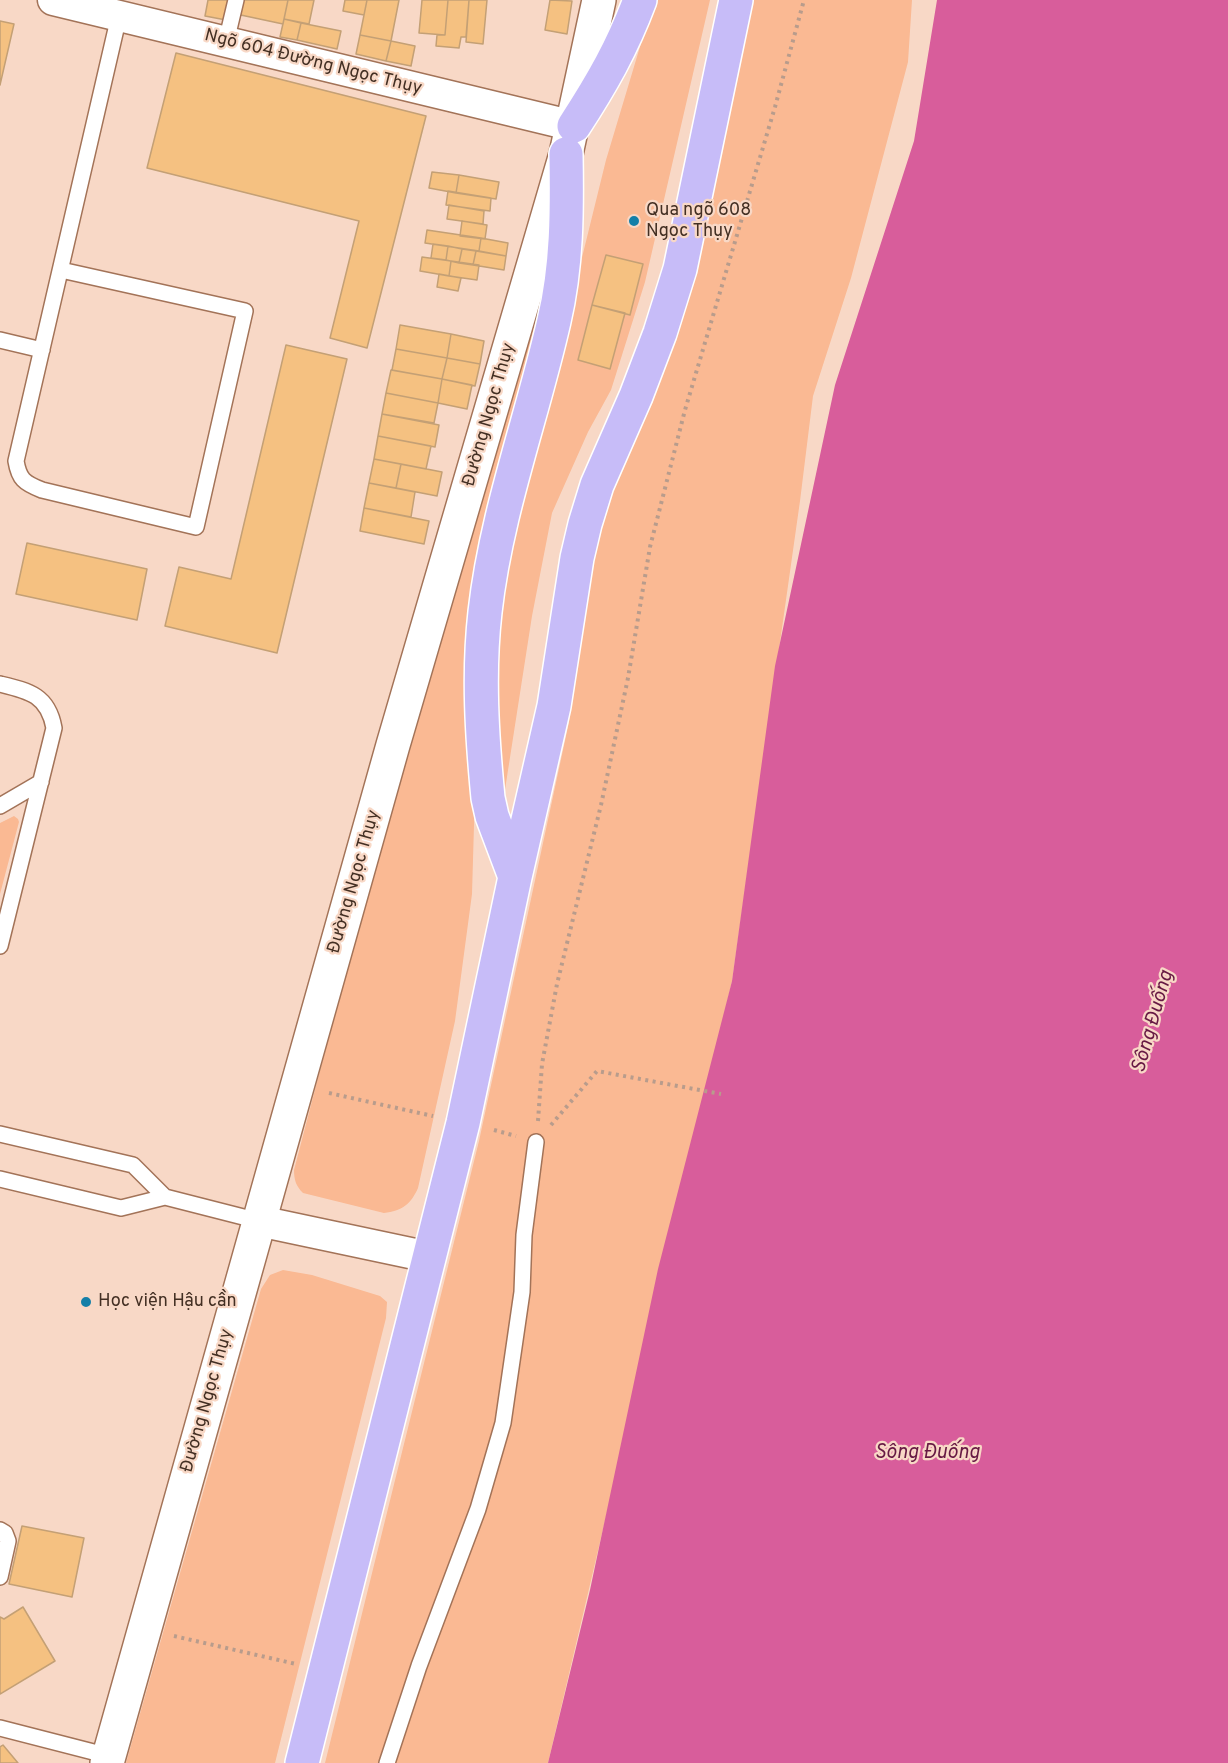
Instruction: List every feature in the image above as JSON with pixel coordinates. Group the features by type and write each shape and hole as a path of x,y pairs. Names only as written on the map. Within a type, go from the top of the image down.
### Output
{"main road":[{"path":"515,877 492,816 488,798 480,682 485,612 504,512 554,321 563,273 570,140 625,39 640,0"},
{"path":"302,1763 463,1123 554,706 577,558 585,524 597,485 636,396 660,333 680,269 736,0"}],"street":[{"name":"Ngõ 604 Đường Ngọc Thụy","path":"53,0 226,42 570,140"},
{"name":"Đường Ngọc Thụy","path":"108,1760 393,745 570,140 599,0"},
{"path":"259,1221 429,1257"}],"lane":[{"path":"226,42 236,0"},
{"path":"61,270 245,311 196,527 42,490 30,485 19,475 16,461 119,16"},
{"path":"0,340 42,350"},
{"path":"0,684 27,691 41,700 51,714 54,728 0,946"},
{"path":"0,806 41,782"},
{"path":"0,1134 133,1165 165,1197"},
{"path":"387,1763 419,1666 478,1509 503,1424 522,1292 524,1235 536,1142"},
{"path":"0,1179 121,1208 165,1197 259,1221"},
{"path":"0,1530 5,1533 8,1542 0,1577"},
{"path":"0,1728 108,1760"}],"path":[{"path":"536,1142 544,1053 557,984 601,805 628,678 650,547 685,410 775,107 804,0"},
{"path":"536,1142 597,1071 721,1094"},
{"path":"297,1086 440,1118"},
{"path":"487,1128 536,1142"},
{"path":"144,1629 305,1666"}],"shaded area":[{"path":"654,0 710,0 645,282 611,390 588,432 552,513 532,616 504,796 494,767 495,611 606,160"},
{"path":"752,0 912,0 908,62 851,278 813,396 732,981 548,1763 325,1763 479,1141 569,722 588,571"},
{"path":"533,325 539,326 475,791 472,894 455,1021 418,1188 405,1206 384,1213 303,1193 296,1183 294,1170 412,719"},
{"path":"14,816 19,822 0,894 0,823"},
{"path":"283,1270 312,1275 380,1296 387,1302 386,1318 275,1763 126,1763 261,1289 270,1275"}],"water":[{"name":"Sông Đuống","path":"937,0 1228,0 1228,1763 548,1763 590,1590 658,1269 732,981 775,666 835,385 914,141"}],"building":[{"path":"208,0 231,0 226,20 205,16"},
{"path":"239,0 288,0 283,24 236,14"},
{"path":"288,0 314,0 309,24 284,19"},
{"path":"345,0 367,0 364,15 343,11"},
{"path":"367,0 399,0 391,41 360,35"},
{"path":"422,0 448,0 445,35 419,33"},
{"path":"448,0 469,0 466,37 461,37 459,48 436,46 437,35 445,35"},
{"path":"469,0 487,0 483,44 466,42"},
{"path":"550,0 572,1 567,34 545,30"},
{"path":"284,19 301,23 297,40 280,37"},
{"path":"0,21 14,24 0,85"},
{"path":"301,23 341,31 337,49 297,40"},
{"path":"360,35 391,41 386,61 356,54"},
{"path":"391,41 415,46 411,66 386,61"},
{"path":"176,53 426,116 367,348 330,338 359,221 147,168"},
{"path":"432,172 459,175 456,193 429,188"},
{"path":"459,175 499,182 496,199 456,193"},
{"path":"448,191 491,198 490,211 446,205"},
{"path":"449,205 484,211 483,224 447,219"},
{"path":"462,221 487,225 485,239 460,236"},
{"path":"427,230 481,238 479,251 425,243"},
{"path":"481,238 508,243 506,256 479,251"},
{"path":"433,244 448,246 446,260 431,258"},
{"path":"448,246 462,249 459,263 446,260"},
{"path":"462,249 476,251 473,265 459,263"},
{"path":"476,251 506,256 504,270 473,265"},
{"path":"606,255 643,264 630,315 592,305"},
{"path":"422,257 451,261 449,276 420,271"},
{"path":"451,261 479,265 477,280 449,276"},
{"path":"439,274 461,278 458,291 437,287"},
{"path":"592,305 625,313 610,369 578,360"},
{"path":"400,325 451,334 447,358 396,349"},
{"path":"451,334 484,341 480,364 447,358"},
{"path":"286,345 347,359 277,653 165,626 179,567 231,579"},
{"path":"396,349 447,358 442,379 392,370"},
{"path":"447,358 480,364 475,386 442,379"},
{"path":"391,370 442,379 438,403 386,393"},
{"path":"442,379 472,385 467,409 438,403"},
{"path":"386,393 438,403 434,423 382,414"},
{"path":"382,414 439,425 435,447 378,436"},
{"path":"378,436 431,446 426,469 374,459"},
{"path":"374,459 401,464 396,488 369,483"},
{"path":"401,464 442,472 437,496 396,488"},
{"path":"369,483 415,492 411,517 364,508"},
{"path":"364,508 429,521 424,544 360,531"},
{"path":"27,543 147,569 137,620 16,594"},
{"path":"22,1526 84,1538 72,1597 9,1584"},
{"path":"23,1607 55,1661 0,1694 0,1617 4,1619"},
{"path":"3,1745 18,1763 0,1763 0,1747"}],"place":[{"name":"Qua ngõ 608 Ngọc Thụy","path":"634,221"},
{"name":"Học viện Hậu cần","path":"86,1302"}]}
